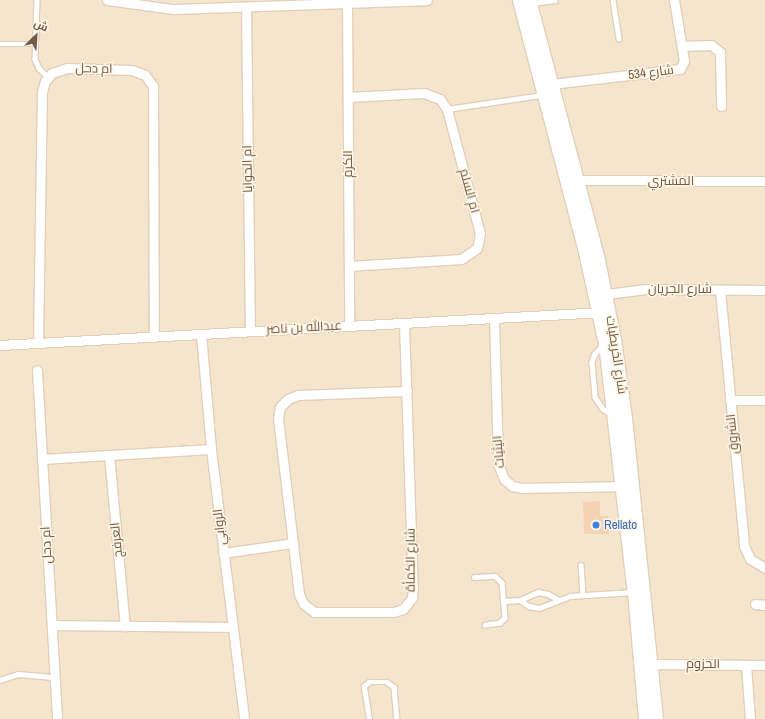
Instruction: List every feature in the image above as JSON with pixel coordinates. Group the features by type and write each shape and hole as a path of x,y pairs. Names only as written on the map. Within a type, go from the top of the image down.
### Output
{"street":[{"path":"111,0 161,8 246,7 427,0"},
{"name":"شارع 534","path":"548,89 677,70 684,61 674,0"},
{"name":"شارع الخريطيات","path":"522,2 576,180 600,295"},
{"name":"الكرم","path":"347,3 350,326"},
{"name":"ام الحوايا","path":"246,7 250,331"},
{"path":"682,46 711,45 720,52 720,106"},
{"name":"ام دحل","path":"48,77 62,68 132,70 145,75 153,86 154,336"},
{"path":"38,343 42,92 48,77"},
{"name":"شارع الخريطيات","path":"548,89 620,380 634,592 656,719"},
{"path":"348,97 429,94 440,99 447,109"},
{"name":"ام السلم","path":"349,266 456,260 470,255 477,248 479,229 447,109"},
{"name":"المشتري","path":"576,180 765,181"},
{"name":"شارع الجريان","path":"600,295 641,289 765,290"},
{"name":"الشروق","path":"720,290 745,550 753,563 765,568"},
{"name":"شارع الخريطيات","path":"604,312 605,344 627,486 646,664 645,719"},
{"name":"عبدالله بن ناصر","path":"0,345 604,312"},
{"name":"اليثياث","path":"494,318 498,464 504,479 512,486 522,488 627,486"},
{"name":"شارع الكمأة","path":"404,323 407,391 413,588 410,602 403,609 394,612 324,614 310,610 303,603 299,594 278,418 283,403 298,395 407,391"},
{"name":"الروابي","path":"201,334 211,449 244,719"},
{"name":"ام دحل","path":"37,370 57,719"},
{"path":"730,400 765,400"},
{"path":"42,459 211,449"},
{"name":"العرفج","path":"109,455 126,626"},
{"path":"223,553 293,543"},
{"path":"755,604 765,605"},
{"path":"52,625 232,627"},
{"name":"الحزوم","path":"646,664 765,665"},
{"path":"746,665 750,719"}],"lane":[{"path":"37,0 35,44 37,64 48,77"},
{"path":"522,2 555,0"},
{"path":"613,0 619,39"},
{"path":"0,44 35,44"},
{"path":"447,109 548,89"},
{"path":"582,565 583,594"},
{"path":"474,577 499,577 502,583 505,601 504,620 485,625"},
{"path":"505,601 520,600 538,592 548,594 557,599"},
{"path":"520,600 529,606 539,608 557,599 583,594 634,592"},
{"path":"0,680 18,674 55,677"},
{"path":"368,719 364,686 369,682 387,682 394,688 397,719"}],"shaded area":[{"path":"0,0 765,0 765,719 0,719"}],"building":[{"name":"Rellato","path":"600,501 600,516 608,516 609,534 584,534 583,502"}],"place":[{"name":"Rellato","path":"596,525"}]}
